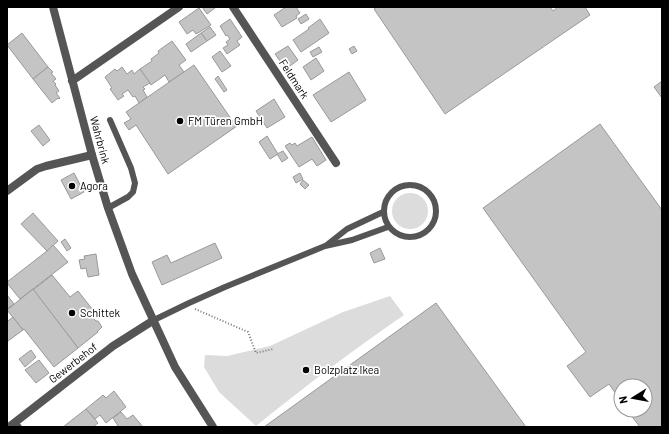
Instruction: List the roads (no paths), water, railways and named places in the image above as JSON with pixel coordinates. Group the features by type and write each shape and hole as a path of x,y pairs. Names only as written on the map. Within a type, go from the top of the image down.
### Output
{"street":[{"name":"Wahrbrink","path":"53,7 92,155 108,208 132,274 175,367 213,427"},
{"path":"72,81 179,7"},
{"name":"Feldmark","path":"233,7 336,164"},
{"path":"7,191 37,169 92,155"},
{"name":"Gewerbehof","path":"15,425 112,346 154,320"}],"lane":[{"path":"108,208 128,197 133,192 135,183 131,168 110,120"},
{"path":"409,185 415,185 427,191 436,208 434,221 427,231 422,235 410,238 392,232 388,227 385,222 383,212 387,197 397,188 409,185"},
{"path":"326,246 347,228 383,212"},
{"path":"154,320 225,287 326,246 352,240 388,227"}],"place":[{"name":"FM Türen GmbH","path":"180,121"},
{"name":"Agora","path":"72,186"},
{"name":"Schittek","path":"72,313"},
{"name":"Bolzplatz Ikea","path":"306,370"}]}
